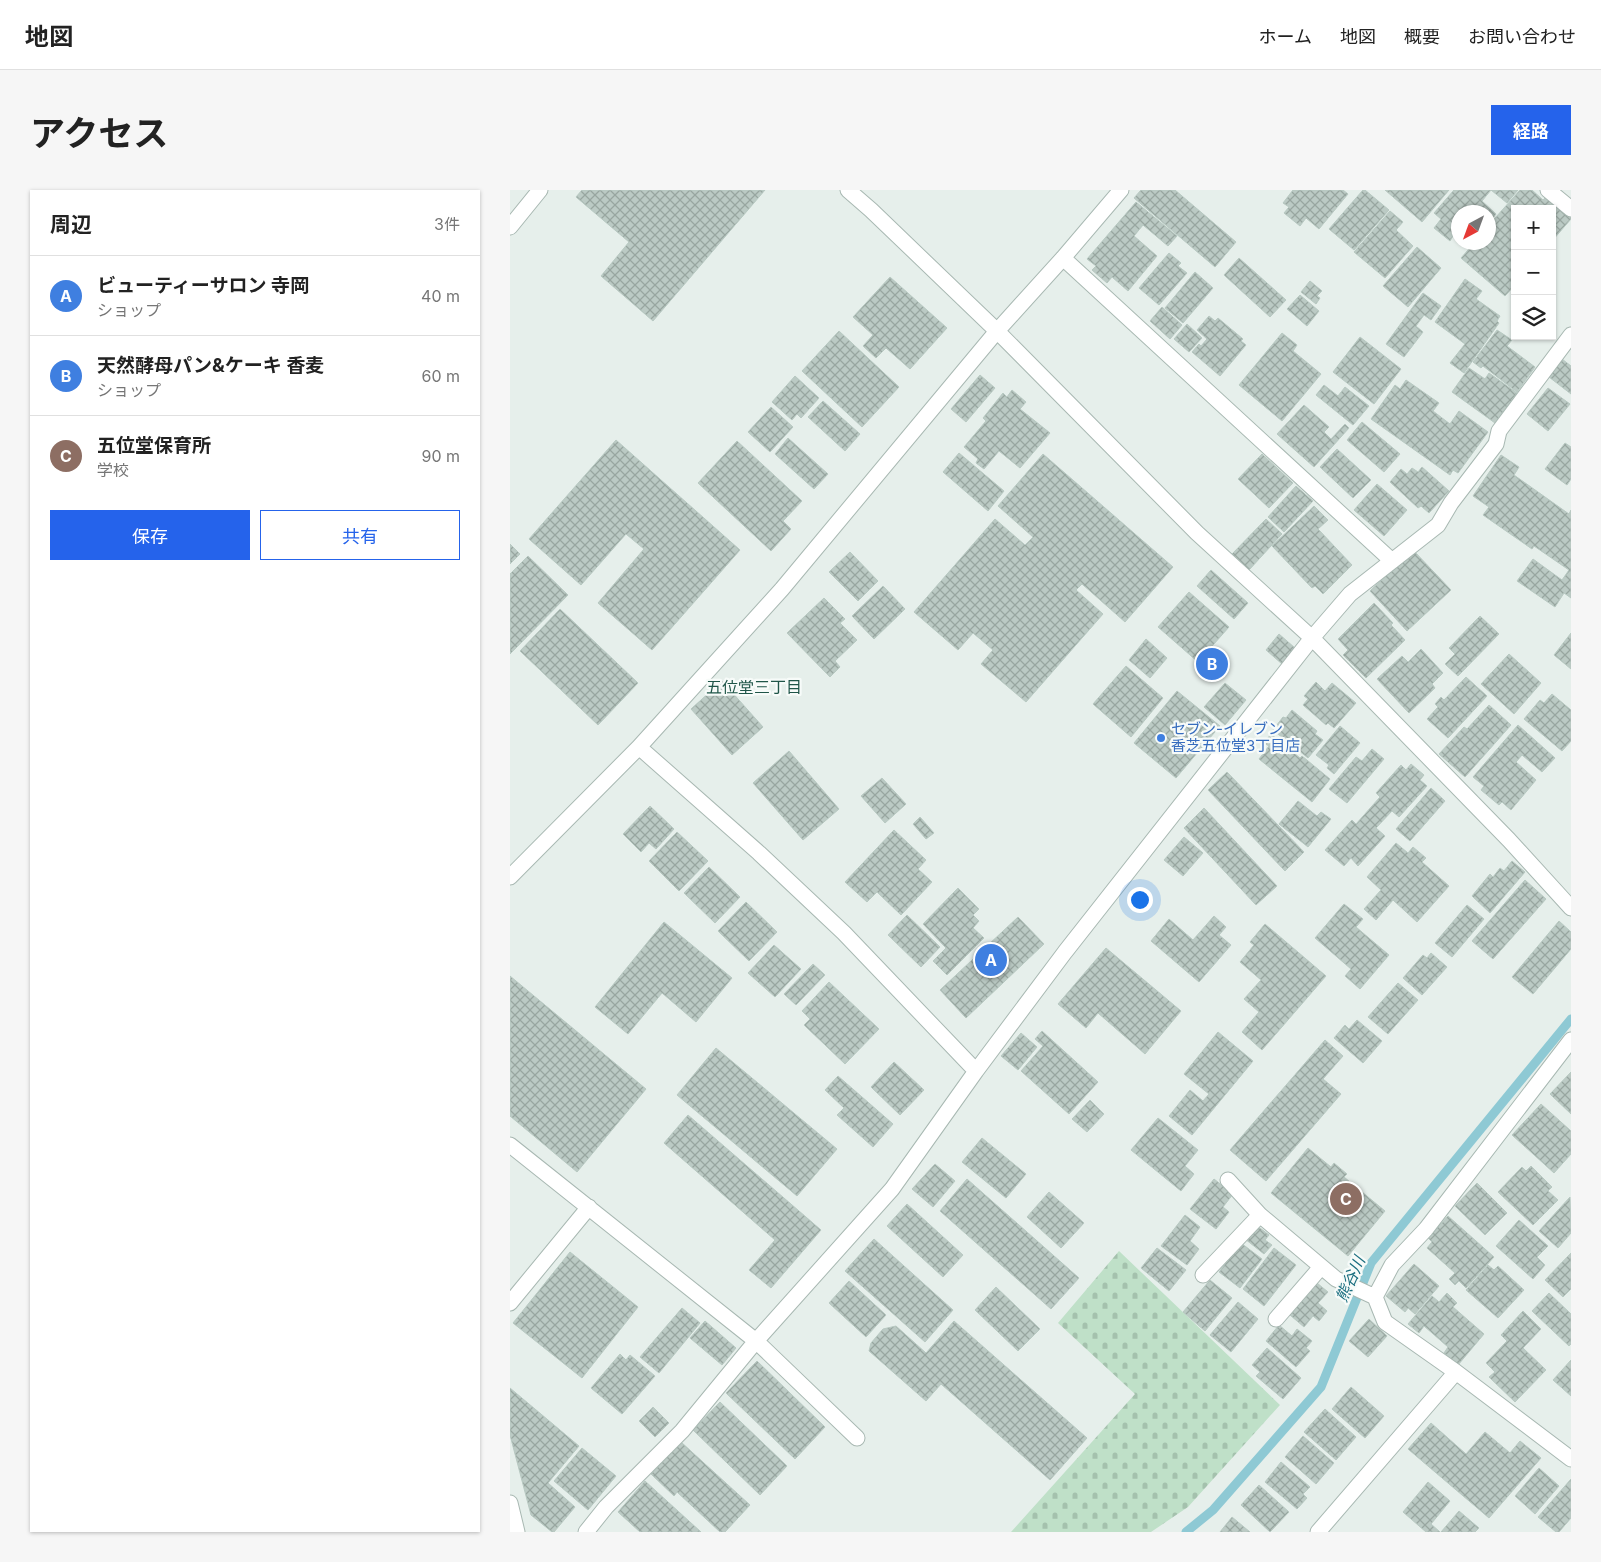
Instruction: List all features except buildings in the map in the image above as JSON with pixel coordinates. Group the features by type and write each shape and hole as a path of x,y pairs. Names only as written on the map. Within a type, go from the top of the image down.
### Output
{"street":[{"path":"510,227 540,190"},
{"path":"848,190 872,210 997,331 1197,533 1312,638 1509,840 1571,908"},
{"path":"510,877 639,747 782,589 997,331 1121,190"},
{"path":"1548,190 1571,209"},
{"path":"1063,258 1391,560"},
{"path":"586,1532 606,1507 682,1431 756,1341 892,1190 976,1071 1065,952 1312,638 1350,594 1438,525 1451,503 1496,444 1499,431 1571,335"},
{"path":"639,747 759,853 844,933 976,1071"},
{"path":"1375,1297 1392,1265 1426,1229 1571,1040"},
{"path":"510,1145 756,1341 857,1438"},
{"path":"1228,1180 1260,1216 1336,1279 1375,1297 1385,1322 1456,1372 1571,1459"},
{"path":"510,1302 589,1207"},
{"path":"1203,1275 1260,1216"},
{"path":"1276,1320 1321,1267"},
{"path":"1318,1532 1456,1372"},
{"path":"510,1503 517,1532"}],"green space":[{"path":"1119,1251 1280,1405 1188,1507 1151,1532 1011,1532 1135,1394 1058,1323"}],"waterway":[{"name":"熊谷川","path":"1186,1532 1213,1510 1321,1387 1371,1263 1571,1019"}],"place":[{"name":"天然酵母パン&ケーキ 香麦","path":"1212,664"},
{"name":"セブン-イレブン 香芝五位堂3丁目店","path":"1161,738"},
{"name":"ビューティーサロン 寺岡","path":"991,960"},
{"name":"五位堂保育所","path":"1346,1199"}],"district":[{"name":"五位堂三丁目","path":"754,687"}]}
